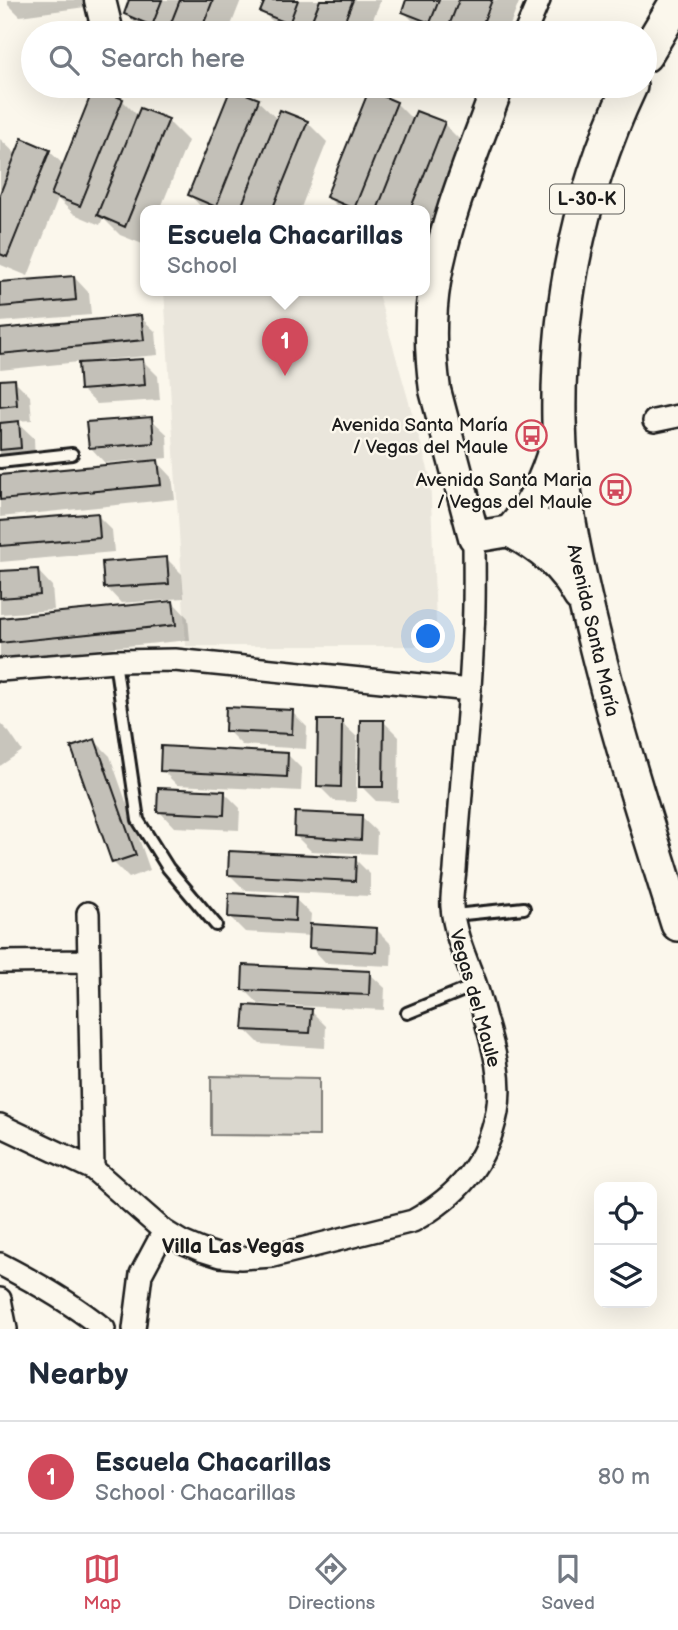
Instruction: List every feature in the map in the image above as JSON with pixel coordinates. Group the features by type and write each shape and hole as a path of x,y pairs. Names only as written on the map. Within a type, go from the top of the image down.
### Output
{"main road":[{"path":"657,35 678,0"},
{"name":"Avenida Santa María","path":"624,98 598,164 571,265 562,342 559,421 562,473 569,525 611,707 678,924"},
{"path":"559,421 557,443 543,486 512,531 530,541 562,567 583,601 590,620"}],"street":[{"path":"100,0 105,21"},
{"path":"530,21 539,0"},
{"path":"494,98 446,233 434,284 431,365 435,390 474,537 540,526 569,525"},
{"path":"654,421 678,416"},
{"name":"Vegas del Maule","path":"0,1125 93,1168 164,1231 191,1246 220,1256 265,1258 413,1221 432,1211 463,1184 480,1158 492,1130 499,1088 497,1067 476,985 465,959 452,907 470,690 474,537"},
{"path":"0,670 115,661 175,660 470,690"},
{"path":"88,913 93,1168"},
{"path":"0,961 89,961"},
{"path":"134,1329 141,1274 164,1231"},
{"path":"0,1264 57,1295 104,1329"},
{"path":"0,1299 6,1329"}],"lane":[{"path":"0,462 72,454"},
{"path":"115,661 138,820 168,868 216,925"},
{"path":"454,915 524,908"},
{"path":"407,1013 476,985"}],"shaded area":[{"path":"164,296 379,296 430,476 437,646 186,646"},
{"path":"211,1076 319,1078 319,1136 211,1135"}],"building":[{"path":"129,0 162,0 154,21 140,21 124,14"},
{"path":"180,0 213,0 205,21 172,21"},
{"path":"265,0 298,0 290,21 282,21 260,12"},
{"path":"320,0 353,0 345,21 311,21"},
{"path":"406,0 439,0 431,21 402,12"},
{"path":"459,0 492,0 484,21 451,21"},
{"path":"90,98 123,99 80,206 51,195"},
{"path":"227,98 259,99 217,205 188,195"},
{"path":"366,98 388,98 397,102 356,205 345,205 326,197"},
{"path":"140,108 169,119 125,227 97,215"},
{"path":"280,110 308,121 274,205 242,205"},
{"path":"416,111 445,122 412,205 379,205"},
{"path":"22,138 50,150 7,257 0,254 0,194"},
{"path":"74,276 76,300 0,307 0,282"},
{"path":"141,315 144,340 0,354 0,329"},
{"path":"143,359 145,385 80,390 78,363"},
{"path":"15,379 17,405 0,407 0,380"},
{"path":"152,417 154,443 89,448 86,422"},
{"path":"19,421 21,448 0,450 0,423"},
{"path":"158,460 161,485 0,500 0,475"},
{"path":"98,513 100,538 0,546 0,521"},
{"path":"167,557 169,584 104,588 102,562"},
{"path":"38,569 40,595 0,598 0,571"},
{"path":"173,601 176,625 0,643 0,618"},
{"path":"226,707 293,710 292,734 225,731"},
{"path":"318,720 342,720 341,787 317,786"},
{"path":"360,720 384,720 383,787 359,787"},
{"path":"95,739 136,855 112,863 71,747"},
{"path":"161,746 288,753 287,777 160,771"},
{"path":"158,788 225,791 224,815 157,812"},
{"path":"295,812 362,815 361,840 294,836"},
{"path":"229,851 356,857 355,881 228,875"},
{"path":"229,893 296,897 295,921 228,917"},
{"path":"310,924 377,928 376,952 309,948"},
{"path":"243,965 370,971 369,995 242,990"},
{"path":"245,1005 312,1009 310,1033 243,1030"}],"place":[{"name":"Escuela Chacarillas","path":"285,376"},
{"name":"Avenida Santa María / Vegas del Maule","path":"531,435"},
{"name":"Avenida Santa Maria / Vegas del Maule","path":"615,490"}],"district":[{"name":"Villa Las Vegas","path":"233,1246"}]}
